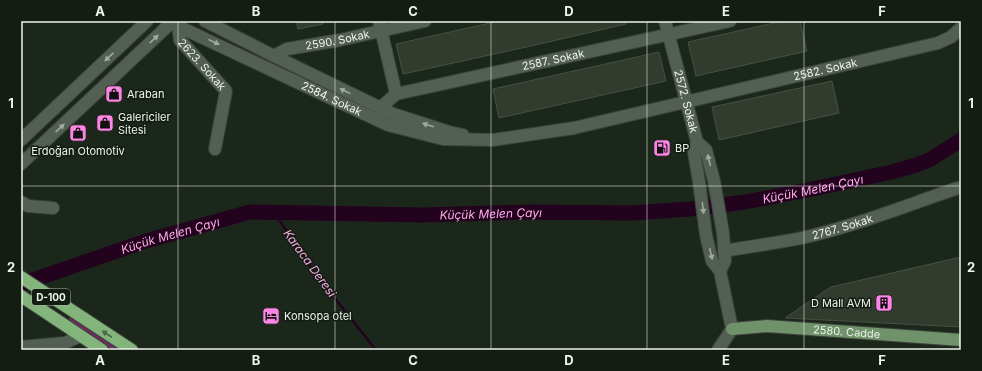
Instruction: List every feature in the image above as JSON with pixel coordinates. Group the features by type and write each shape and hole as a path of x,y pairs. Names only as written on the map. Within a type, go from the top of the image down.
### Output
{"highway":[{"name":"D-100","path":"21,277 132,350"},
{"name":"D-100","path":"21,296 102,350"}],"main road":[{"name":"2580. Cadde","path":"732,329 768,326 961,340"}],"street":[{"path":"21,140 148,21"},
{"name":"2584. Sokak","path":"206,21 393,114 449,132 493,140"},
{"name":"2590. Sokak","path":"274,56 287,49 340,40 380,26 425,21"},
{"name":"2572. Sokak","path":"665,21 697,142 694,152 700,182 706,235 712,260 720,271"},
{"name":"2587. Sokak","path":"380,108 396,94 730,21"},
{"path":"21,164 172,23"},
{"name":"2584. Sokak","path":"172,23 388,125 443,140 493,140 574,128 686,102"},
{"name":"2623. Sokak","path":"172,23 180,40 226,91 215,149"},
{"path":"380,26 396,94"},
{"name":"2582. Sokak","path":"686,102 938,43 951,36 961,28"},
{"path":"697,142 706,150 714,181 725,261 720,271 732,329 718,350"},
{"name":"2767. Sokak","path":"724,250 805,237 859,222 958,188"},
{"path":"21,202 28,206 53,208"},
{"path":"21,347 65,343 80,336"}],"shaded area":[{"path":"70,317 122,350 112,350 68,320"}],"building":[{"path":"296,21 323,21 323,24 298,29"},
{"path":"499,21 626,21 626,24 403,74 396,44"},
{"path":"783,21 800,21 807,51 696,76 688,42"},
{"path":"659,52 666,81 499,118 493,89"},
{"path":"832,81 839,113 719,140 712,107"},
{"name":"D Mall AVM","path":"961,257 961,327 785,318 831,287"}],"waterway":[{"name":"Küçük Melen Çayı","path":"21,284 146,241 250,212 423,215 530,212 632,213 690,209 745,202 892,172 929,160 961,140"},
{"name":"Karaca Deresi","path":"274,212 314,272 376,350"}],"place":[{"name":"Araban","path":"114,94"},
{"name":"Galericiler Sitesi","path":"105,123"},
{"name":"Erdoğan Otomotiv","path":"78,133"},
{"name":"BP","path":"662,148"},
{"name":"D Mall AVM","path":"884,303"},
{"name":"Konsopa otel","path":"271,316"}]}
